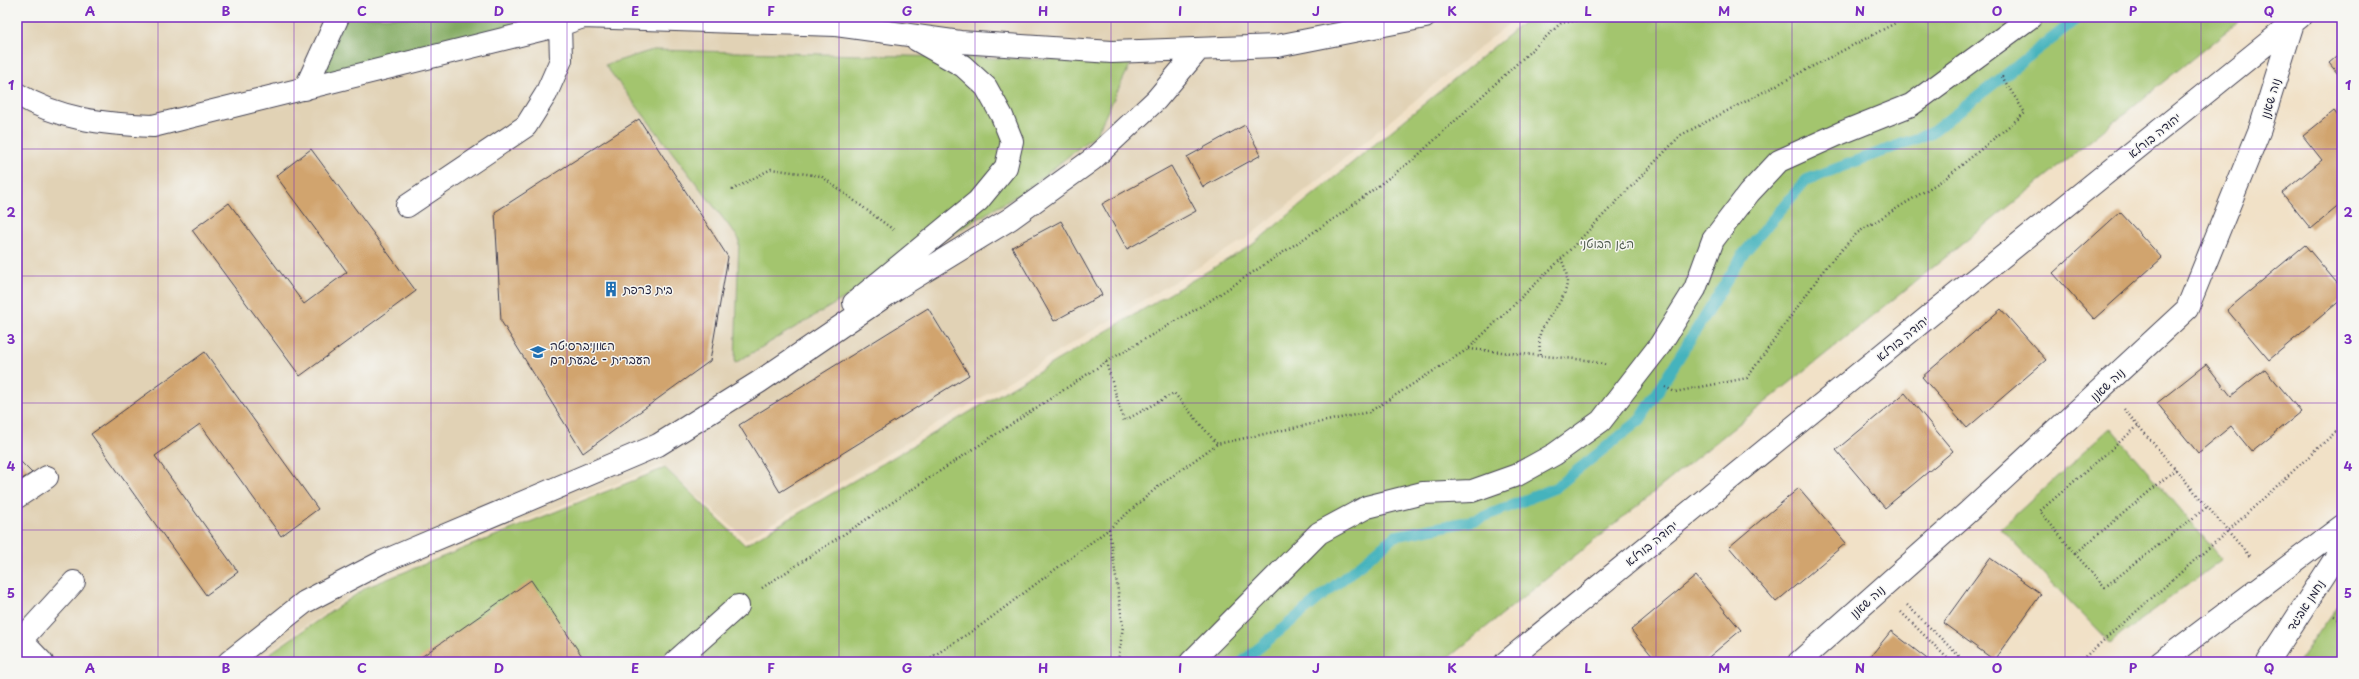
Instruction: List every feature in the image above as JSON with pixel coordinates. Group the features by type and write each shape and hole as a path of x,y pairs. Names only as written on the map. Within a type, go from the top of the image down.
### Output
{"street":[{"path":"305,89 338,17"},
{"path":"17,94 32,103 69,116 104,124 152,126 560,25 582,17 806,21"},
{"path":"775,17 836,25 900,28 960,42 1112,52 1277,46 1424,17"},
{"path":"1191,662 1319,533 1367,507 1423,493 1472,491 1517,475 1555,454 1601,421 1660,345 1695,289 1713,240 1748,193 1779,161 1841,133 1911,105 1986,52 2031,17"},
{"name":"נוה שאנן","path":"1799,662 1886,585 2187,309 2260,129 2297,20"},
{"name":"יהודה בורלא","path":"1506,662 2297,20"},
{"path":"407,206 526,126 546,94 561,60 560,25"},
{"path":"790,360 867,291 978,200 1006,167 1012,141 1002,116 986,87 963,66 900,28"},
{"path":"229,662 304,602 382,562 658,445 790,360 897,288 1010,219 1093,159 1156,100 1199,49"},
{"path":"17,497 47,477"},
{"path":"2161,662 2342,526"},
{"name":"נחמן אביגד","path":"2268,662 2342,548"},
{"path":"42,662 19,638 74,582"},
{"path":"675,662 738,606"}],"path":[{"path":"738,606 777,577 895,503 1106,362 1208,302 1341,214 1415,158 1561,24 1599,17"},
{"path":"924,662 980,626 1109,529 1160,485 1217,444 1369,412 1468,349 1561,259 1681,135 1907,17"},
{"path":"1676,392 1747,378 1826,267 1857,233 1946,178 2025,113 1986,52"},
{"path":"732,190 771,169 822,176 919,248"},
{"path":"1540,355 1541,332 1567,290 1567,272 1561,259"},
{"path":"1468,349 1586,360 1639,372"},
{"path":"1106,362 1124,421 1174,393 1217,444"},
{"path":"2104,386 2270,580"},
{"path":"2138,426 2040,511 2075,554 2105,587 2207,507"},
{"path":"2078,662 2228,531 2342,426"},
{"path":"2075,554 2176,469"},
{"path":"1109,529 1123,626 1118,662"},
{"path":"1886,585 1892,602 1951,662"},
{"path":"1886,585 1966,662"}],"shaded area":[{"name":"האוניברסיטה העברית - גבעת רם","path":"17,17 1517,17 1247,238 746,539 662,465 370,582 253,662 17,662"}],"green space":[{"path":"343,17 577,17 321,85"},
{"name":"הגן הבוטני","path":"1530,17 2244,17 1443,662 257,662 367,587 665,468 745,545 1252,245"},
{"path":"653,50 1132,61 1097,133 1028,189 735,363 739,239 605,65"},
{"path":"2110,428 2222,559 2110,643 2000,529"},
{"path":"2342,600 2342,662 2298,662"}],"building":[{"path":"2342,52 2342,79 2329,63"},
{"path":"2334,111 2342,121 2342,203 2311,229 2282,193 2322,160 2303,136"},
{"name":"בית צרפת","path":"639,119 728,257 710,361 583,453 501,321 495,212"},
{"path":"1245,125 1261,155 1203,187 1187,157"},
{"path":"311,149 416,291 300,376 192,230 229,203 304,304 347,272 276,176"},
{"path":"1171,166 1196,211 1127,249 1102,204"},
{"path":"2120,212 2162,258 2094,319 2053,273"},
{"path":"1061,221 1102,295 1054,321 1012,247"},
{"path":"2305,245 2342,289 2342,299 2269,360 2227,310"},
{"path":"928,308 969,375 780,492 739,425"},
{"path":"2001,309 2046,360 1967,428 1922,377"},
{"path":"205,352 318,509 281,536 200,424 155,456 238,572 206,595 91,434"},
{"path":"2206,364 2231,396 2265,369 2301,412 2252,452 2231,426 2198,453 2157,403"},
{"path":"1905,393 1953,451 1885,508 1836,450"},
{"path":"17,458 32,473 17,482"},
{"path":"1799,488 1846,543 1776,602 1729,547"},
{"path":"1990,558 2041,594 1994,660 1943,623"},
{"path":"1696,576 1741,630 1703,662 1657,662 1631,630"},
{"path":"531,580 586,662 414,662"},
{"path":"1891,631 1931,662 1866,662"}],"waterway":[{"path":"1242,662 1395,536 1476,520 1555,488 1640,420 1744,253 1806,180 1931,133 2079,17"}],"place":[{"name":"בית צרפת","path":"611,289"},
{"name":"האוניברסיטה העברית - גבעת רם","path":"538,352"}]}
